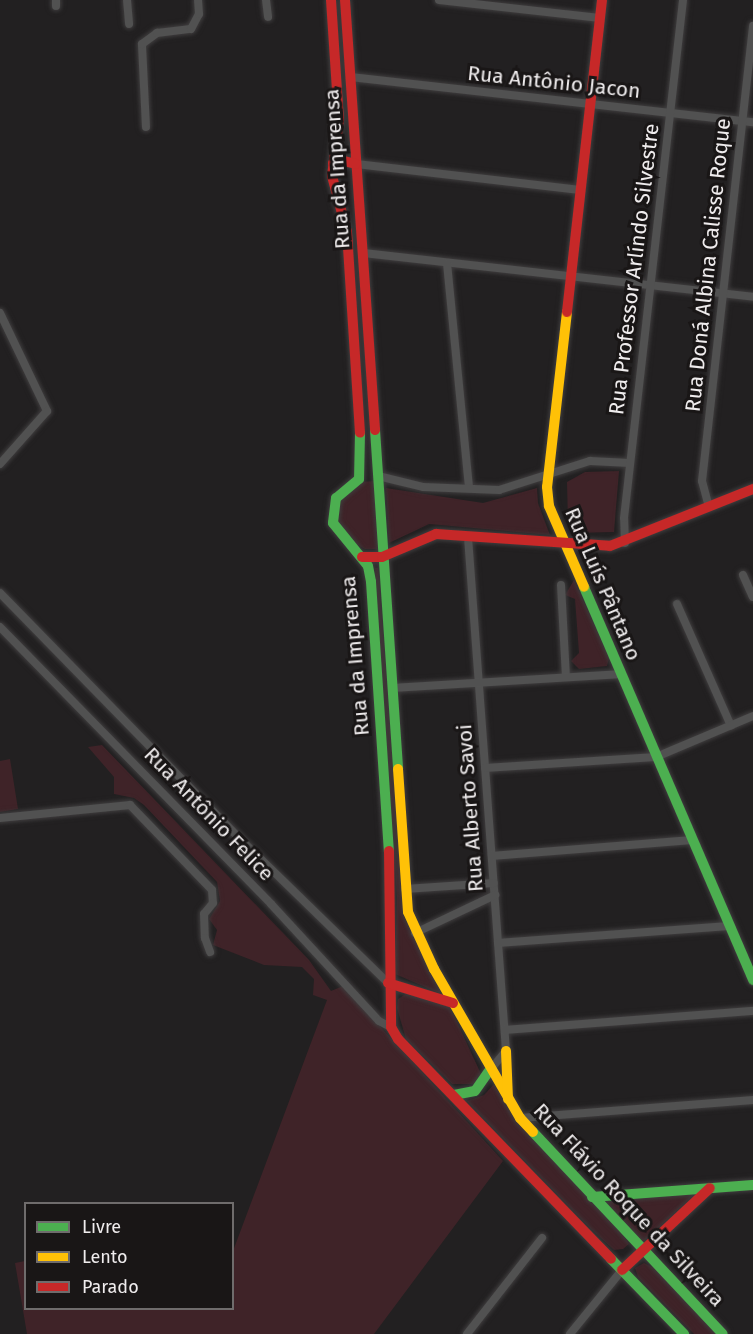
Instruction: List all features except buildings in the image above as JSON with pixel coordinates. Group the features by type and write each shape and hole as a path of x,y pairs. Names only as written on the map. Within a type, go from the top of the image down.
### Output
{"street":[{"path":"127,0 129,24"},
{"path":"146,127 142,44 157,33 191,29 200,14 198,0"},
{"path":"266,0 268,17"},
{"name":"Rua da Imprensa","path":"331,0 339,119 333,163 347,232 362,465 358,479 336,498 333,523 348,546 362,557 371,582 392,901 388,983 391,1027"},
{"name":"Rua da Imprensa","path":"345,0 405,889 415,933 489,1071"},
{"path":"440,0 600,18"},
{"name":"Rua Luís Pântano","path":"603,0 548,476 549,506 753,980"},
{"name":"Rua Professor Arlíndo Silvestre","path":"624,543 630,463 683,0"},
{"name":"Rua Doná Albina Calisse Roque","path":"709,507 702,481 753,26"},
{"name":"Rua Antônio Jacon","path":"350,77 753,122"},
{"path":"333,163 340,160 357,164 581,190"},
{"path":"363,253 753,297"},
{"path":"447,263 469,488"},
{"path":"0,313 47,411 0,464"},
{"path":"358,479 378,476 423,487 517,487 590,460 630,463"},
{"path":"362,557 382,557 436,534 610,546 624,543 753,489"},
{"name":"Rua Alberto Savoi","path":"468,537 507,1051"},
{"path":"743,575 753,597"},
{"name":"Rua Luís Pântano","path":"561,585 566,677"},
{"name":"Rua Antônio Felice","path":"0,593 238,837 388,983"},
{"path":"677,604 731,726"},
{"name":"Rua Antônio Felice","path":"0,627 271,904 379,1021 391,1027"},
{"path":"392,688 620,674"},
{"path":"485,768 656,757 753,716"},
{"path":"0,818 130,805 212,890 213,903 204,914 205,938 210,952"},
{"path":"492,856 691,840"},
{"path":"405,889 494,883"},
{"path":"415,933 495,895"},
{"path":"498,943 728,926"},
{"path":"388,983 453,1003"},
{"path":"504,1030 753,1011"},
{"path":"391,1027 684,1334"},
{"path":"454,1095 475,1091 507,1051"},
{"path":"507,1051 508,1100"},
{"name":"Rua Flávio Roque da Silveira","path":"489,1071 519,1118 723,1334"},
{"path":"519,1118 753,1100"},
{"path":"592,1197 753,1185"},
{"path":"570,1334 622,1270 710,1188"},
{"path":"467,1334 542,1238"}],"shaded area":[{"path":"619,471 614,532 575,533 568,521 567,482 585,472"},
{"path":"374,481 378,549 365,549 347,539 338,519 341,500 362,482"},
{"path":"386,488 483,503 537,488 538,503 550,535 429,524 389,543"},
{"path":"375,568 378,568 404,917 443,988 439,993 395,974 397,898"},
{"path":"574,580 609,658 607,666 579,669 571,661 579,653 575,599 565,595"},
{"path":"102,745 309,960 331,991 343,986 503,1161 374,1334 27,1334 15,1263 24,1261 24,1310 234,1310 234,1248 327,1000 313,995 314,979 302,967 264,965 213,945 217,930 209,919 220,901 217,882 144,805 134,798 114,794 114,777 88,747"},
{"path":"10,759 18,809 0,812 0,761"},
{"path":"407,993 449,1005 482,1076 475,1084 452,1084 406,1039 397,1008 398,999"},
{"path":"494,1084 516,1119 623,1235 629,1244 623,1249 614,1250 590,1228 467,1101 484,1095"},
{"path":"696,1193 643,1242 602,1200"},
{"path":"644,1263 656,1269 717,1334 694,1334 638,1277 635,1268"}],"traffic: fast":[{"path":"375,430 398,769"},
{"path":"360,433 359,479 336,498 333,523 368,566 371,582 389,851"},
{"path":"584,587 753,980"},
{"path":"454,1095 475,1091 489,1071"},
{"path":"533,1132 723,1334"},
{"path":"592,1197 753,1185"},
{"path":"611,1259 684,1334"}],"traffic: slow":[{"path":"567,312 547,487 549,506 584,587"},
{"path":"398,769 408,912 434,969 520,1118 533,1132"},
{"path":"506,1051 508,1099"}],"traffic: jam":[{"path":"331,0 339,119 332,176 347,232 360,433"},
{"path":"345,0 375,430"},
{"path":"567,312 602,0"},
{"path":"333,163 340,160 356,164"},
{"path":"362,557 382,557 436,534 610,546 753,489"},
{"path":"389,851 391,1027 398,1039 611,1259"},
{"path":"388,983 453,1003"},
{"path":"622,1270 710,1188"}]}
